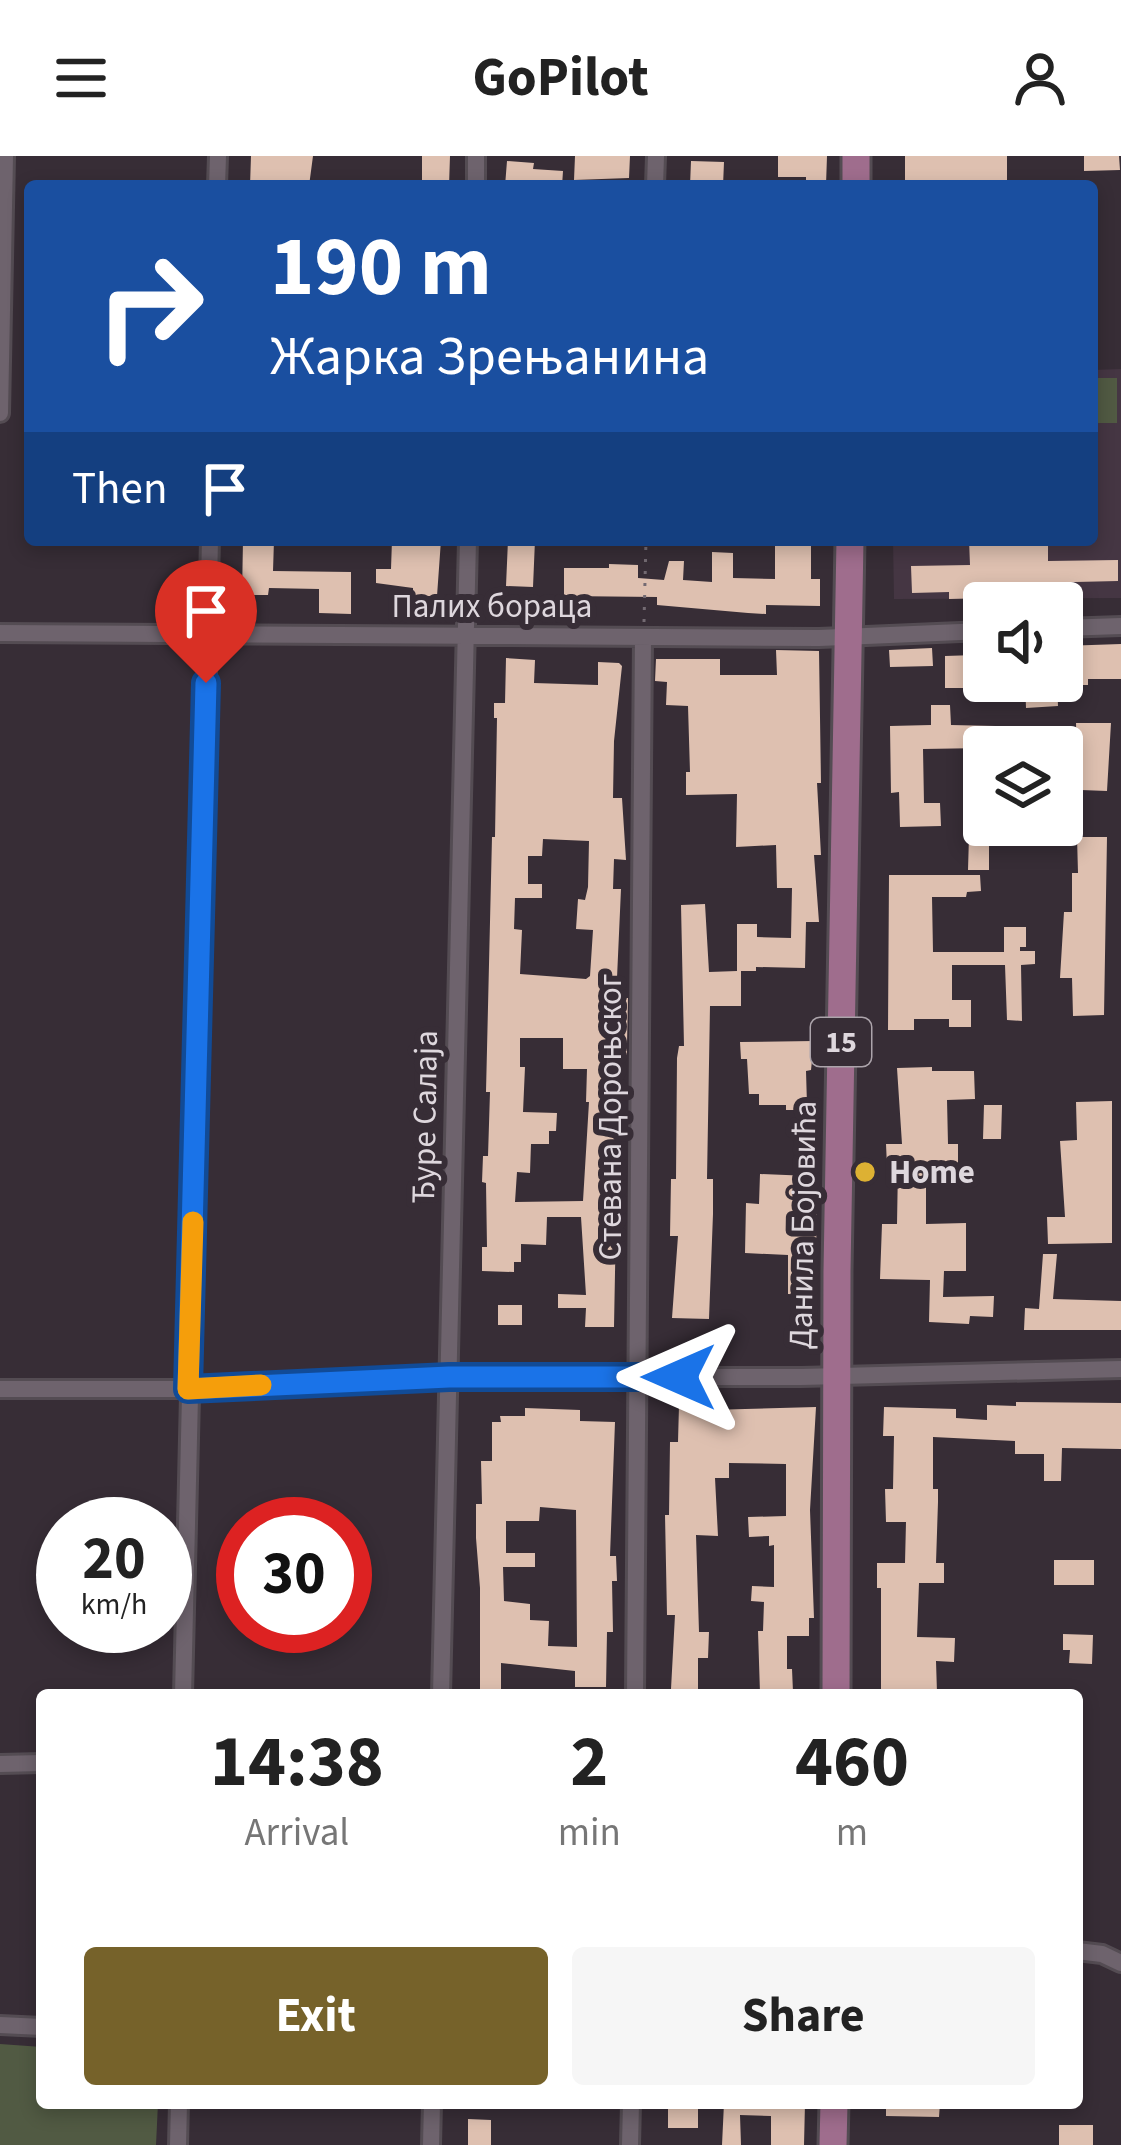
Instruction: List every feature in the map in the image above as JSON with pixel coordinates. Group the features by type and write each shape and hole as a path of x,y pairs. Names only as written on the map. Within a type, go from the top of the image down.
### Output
{"main road":[{"name":"Данила Бојовића","path":"836,1689 850,546"},
{"path":"833,2109 833,2145"}],"street":[{"path":"0,413 5,156"},
{"path":"183,1689 210,546"},
{"name":"Ђуре Салаја","path":"442,1689 468,546"},
{"path":"1083,627 1121,626"},
{"name":"Палих бораца","path":"0,633 848,637 963,632"},
{"name":"Стевана Дороњског","path":"635,1689 643,637"},
{"path":"0,1389 188,1389 449,1377 838,1376 1121,1369"},
{"path":"0,1764 36,1763"},
{"path":"1083,1952 1121,1963"},
{"path":"0,2025 36,2026"},
{"path":"178,2145 179,2109"},
{"path":"431,2145 432,2109"},
{"path":"630,2145 631,2109"}],"path":[{"path":"643,637 646,546"}],"shaded area":[{"path":"1121,369 1121,598 1083,598 1083,582 963,582 963,599 894,599 893,546 1098,546 1098,370"}],"green space":[{"path":"1098,378 1117,378 1117,423 1098,423"},
{"path":"0,2044 36,2047 36,2109 158,2109 156,2145 0,2145"}],"building":[{"path":"251,156 313,156 310,180 250,180"},
{"path":"422,156 450,156 449,180 422,180"},
{"path":"575,156 630,156 629,178 574,180"},
{"path":"778,156 827,156 826,180 778,177"},
{"path":"905,156 1007,156 1007,180 905,180"},
{"path":"1084,156 1119,156 1120,170 1084,171"},
{"path":"507,161 563,171 562,180 505,180"},
{"path":"691,161 724,162 723,180 690,180"},
{"path":"243,546 274,546 273,571 351,572 351,614 319,613 319,589 269,588 268,595 242,595"},
{"path":"392,546 441,546 437,596 413,596 413,588 376,583 376,569 391,569"},
{"path":"508,546 535,546 533,587 506,586"},
{"path":"775,546 811,546 811,579 820,579 820,606 766,605 766,614 657,605 657,597 564,596 564,568 638,565 638,578 664,580 669,561 684,561 683,580 712,582 712,552 733,553 733,578 775,579"},
{"path":"969,546 1048,546 1048,561 1118,560 1118,581 963,582 963,599 949,599 949,592 912,593 911,566 970,565"},
{"path":"1121,644 1121,679 1088,679 1088,685 1083,685 1083,645"},
{"path":"932,648 933,666 890,667 889,650"},
{"path":"776,650 819,651 821,855 814,855 819,922 806,922 805,968 741,971 741,1006 710,1006 707,1179 713,1179 713,1214 709,1319 672,1318 678,1236 670,1236 671,1179 676,1179 677,1058 679,1046 684,1046 681,905 705,904 709,972 737,971 737,924 757,924 757,937 791,938 792,888 777,888 776,845 736,847 737,794 686,795 688,706 666,705 667,682 655,681 656,659 720,659 720,675 777,675"},
{"path":"963,655 963,688 945,688 945,656"},
{"path":"506,658 535,660 534,683 598,685 598,662 622,666 613,798 622,798 626,860 614,859 613,889 621,889 617,978 623,978 621,998 628,998 627,1058 619,1057 614,1327 585,1327 586,1308 558,1308 558,1294 586,1295 581,1217 547,1217 546,1245 521,1244 521,1262 514,1262 514,1272 482,1271 482,1247 487,1247 486,1183 482,1182 483,1156 488,1156 490,1092 486,1092 495,837 494,703 505,703","holes":["543,839 589,841 588,887 585,900 578,899 576,929 593,930 586,979 520,974 522,930 514,929 515,898 542,898 542,884 528,884 528,856 542,856","520,1038 563,1038 563,1069 587,1069 583,1201 515,1202 517,1172 530,1173 531,1144 549,1144 557,1113 523,1112 525,1067 520,1067"]},
{"path":"1026,702 1058,702 1058,706 1026,708"},
{"path":"931,705 950,705 951,725 993,726 963,726 963,748 923,749 924,803 940,803 941,826 900,827 899,792 891,793 890,726 931,725"},
{"path":"1111,723 1107,791 1083,790 1083,726 1076,726"},
{"path":"1083,837 1107,837 1104,1015 1073,1016 1072,978 1060,978 1064,912 1072,912 1072,873 1078,873 1077,846 1083,846"},
{"path":"969,846 989,846 989,870 968,870"},
{"path":"889,875 980,875 981,891 967,892 966,897 932,897 933,952 1004,952 1004,927 1026,927 1026,947 1020,951 1035,951 1035,964 1021,965 1022,1021 1007,1020 1005,965 952,965 952,1000 971,1000 971,1027 949,1027 949,1019 914,1019 914,1030 888,1030"},
{"path":"814,1041 803,1110 759,1105 759,1094 749,1094 747,1059 741,1059 740,1042"},
{"path":"932,1067 932,1071 974,1071 975,1099 947,1100 948,1144 958,1144 958,1165 926,1165 926,1224 966,1223 966,1271 944,1271 943,1297 994,1296 993,1317 970,1316 969,1324 929,1322 930,1280 880,1279 882,1224 897,1224 898,1166 887,1166 886,1144 902,1144 897,1068"},
{"path":"1112,1101 1112,1243 1048,1244 1047,1217 1065,1217 1060,1141 1077,1140 1076,1102"},
{"path":"984,1105 1002,1105 1001,1139 983,1139"},
{"path":"760,1174 810,1176 809,1206 817,1206 815,1295 788,1294 788,1255 745,1253 746,1203 759,1204"},
{"path":"1043,1254 1057,1254 1053,1299 1121,1301 1121,1330 1024,1330 1025,1308 1039,1309"},
{"path":"498,1305 522,1305 522,1325 498,1325"},
{"path":"1016,1402 1121,1403 1121,1449 1062,1448 1061,1481 1044,1481 1044,1454 1015,1454 1015,1441 933,1437 933,1489 938,1489 936,1563 944,1563 944,1583 919,1583 917,1637 955,1638 954,1662 936,1661 937,1689 881,1689 877,1563 905,1563 906,1522 886,1522 885,1489 893,1489 894,1436 883,1436 884,1407 956,1409 956,1418 987,1420 987,1405 1016,1406"},
{"path":"679,1405 708,1406 708,1410 816,1407 810,1510 814,1618 809,1618 809,1636 787,1636 787,1669 792,1669 793,1689 760,1689 758,1631 763,1631 764,1602 751,1601 752,1586 774,1587 774,1545 769,1546 769,1536 749,1537 748,1517 786,1516 786,1464 729,1463 729,1478 715,1478 718,1536 696,1535 699,1632 709,1632 708,1658 698,1658 698,1689 671,1689 675,1615 667,1615 665,1515 669,1515 670,1442 678,1442"},
{"path":"525,1408 580,1410 580,1421 615,1422 610,1556 616,1556 617,1581 612,1581 613,1632 607,1632 606,1687 575,1687 575,1671 501,1663 501,1689 480,1689 476,1504 482,1504 481,1461 492,1461 492,1422 501,1422 500,1416 525,1416","holes":["540,1507 576,1510 577,1647 548,1646 549,1621 530,1620 530,1604 504,1601 503,1567 535,1567 535,1553 506,1553 506,1521 539,1521"]},
{"path":"1054,1560 1094,1560 1094,1585 1054,1585"},
{"path":"1063,1634 1093,1635 1092,1664 1069,1663 1070,1650 1063,1650"},
{"path":"668,2109 698,2109 698,2128 668,2128"},
{"path":"724,2109 805,2109 804,2145 771,2145 771,2116 740,2115 741,2145 722,2145"},
{"path":"886,2109 940,2109 939,2117 886,2116"},
{"path":"468,2119 491,2120 491,2145 468,2145"},
{"path":"1059,2125 1093,2125 1093,2145 1059,2145"}],"slow traffic":[{"path":"193,1222 188,1389 261,1385"}],"place":[{"name":"Home","path":"865,1172"}],"route":[{"path":"206,683 188,1389 449,1377 679,1377"}]}
